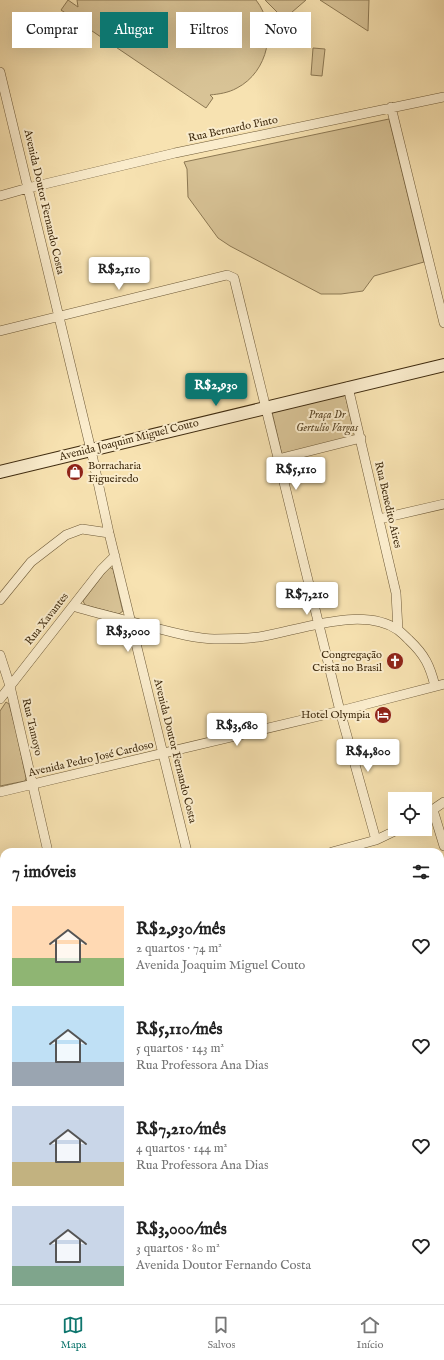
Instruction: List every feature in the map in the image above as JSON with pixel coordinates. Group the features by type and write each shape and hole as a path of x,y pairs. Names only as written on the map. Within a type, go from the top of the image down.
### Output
{"street":[{"name":"Avenida Doutor Fernando Costa","path":"0,72 109,533 186,848"},
{"name":"Rua Bernardo Pinto","path":"0,196 175,153 444,97"},
{"path":"391,107 444,323"},
{"path":"0,331 227,275 234,278 318,624 340,711 376,840"},
{"name":"Avenida Joaquim Miguel Couto","path":"0,472 444,365"},
{"name":"Rua Benedito Aires","path":"348,387 396,593 398,630"},
{"path":"278,459 360,438"},
{"path":"379,519 444,504"},
{"path":"0,600 31,562 66,535 82,529 109,533"},
{"name":"Rua Xavantes","path":"0,699 101,570 115,556"},
{"path":"73,606 185,636 212,638 237,639 280,633 343,620 365,620 385,624 398,630 414,645 431,668 440,685"},
{"name":"Rua Tamoyo","path":"0,655 10,686 47,848"},
{"name":"Avenida Pedro José Cardoso","path":"0,792 164,754 440,685"},
{"path":"432,811 444,802"},
{"path":"432,820 444,846"},
{"path":"347,848 376,840 388,834"}],"green space":[{"path":"68,0 78,7 77,0 256,0 263,12 250,12 250,48 266,48 262,61 248,81 230,91 210,95 213,98 206,108 117,48 168,48 168,12 100,12 100,36 92,31 92,12 64,12 61,10"},
{"path":"265,0 306,0 292,12 277,12"},
{"path":"320,0 369,0 368,31"},
{"path":"313,48 325,49 322,76 311,75"},
{"path":"389,119 424,262 374,276 363,291 341,294 321,294 230,246 218,238 188,197 187,169 184,162"},
{"name":"Praça Dr Gertulio Vargas","path":"345,394 355,437 282,455 272,412"},
{"path":"109,567 113,569 123,611 119,614 85,605 83,601"},
{"path":"6,702 9,704 16,730 26,778 25,781 0,786 0,711"}],"place":[{"name":"Borracharia Figueiredo","path":"75,472"},
{"name":"Congregação Cristã no Brasil","path":"395,661"},
{"name":"Hotel Olympia","path":"383,715"}]}
